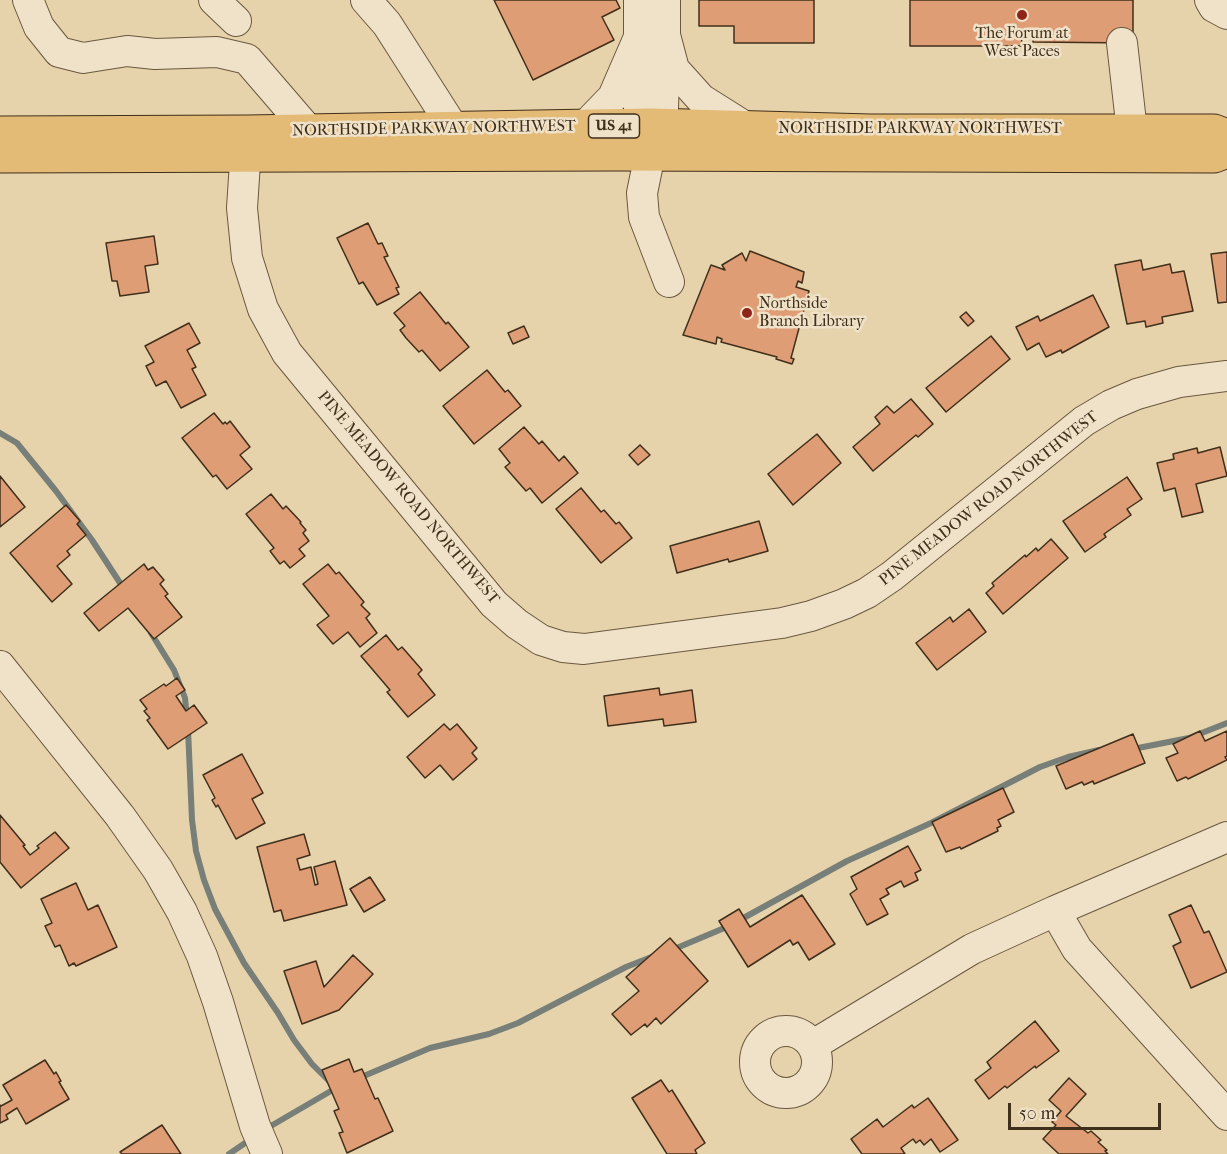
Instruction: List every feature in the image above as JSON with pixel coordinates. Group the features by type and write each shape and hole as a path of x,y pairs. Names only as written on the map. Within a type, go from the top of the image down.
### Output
{"main road":[{"name":"NORTHSIDE PARKWAY NORTHWEST","path":"0,133 246,144 309,131 584,126 650,139 747,128 871,131 1214,131 1227,136"},
{"name":"NORTHSIDE PARKWAY NORTHWEST","path":"0,156 246,144 650,139 1214,156 1227,151"}],"street":[{"path":"28,0 39,27 59,52 83,58 126,51 155,54 217,52 247,59 309,131"},
{"path":"214,0 236,21"},
{"path":"366,0 387,24 454,129"},
{"path":"639,0 652,36 663,109 650,139 642,193 644,217 669,282"},
{"path":"584,126 613,97 652,36 665,0"},
{"path":"652,36 674,69 701,99 747,128"},
{"path":"1122,43 1132,131"},
{"name":"PINE MEADOW ROAD NORTHWEST","path":"246,144 242,208 247,258 263,309 287,353 494,604 517,624 542,640 563,647 584,649 782,623 811,616 844,604 892,576 1084,421 1111,405 1137,394 1179,382 1227,376"},
{"path":"0,666 120,816 158,870 182,912 202,956 255,1126 267,1154"},
{"path":"813,1045 972,949 1055,910 1227,837"},
{"path":"1055,910 1077,949 1227,1115"}],"building":[{"path":"494,0 616,0 620,8 602,17 614,40 533,80"},
{"path":"699,0 814,0 814,43 734,43 734,26 699,26"},
{"name":"The Forum at West Paces","path":"910,0 1133,0 1133,43 1033,42 1033,30 1021,30 1022,46 910,46"},
{"path":"368,223 378,244 382,243 388,256 384,257 399,287 396,288 399,294 377,305 363,282 359,284 337,238"},
{"path":"154,236 158,264 145,266 149,292 120,296 117,281 112,281 106,243"},
{"name":"Northside Branch Library","path":"750,251 804,272 802,283 798,281 796,287 809,291 791,358 794,359 792,364 776,359 777,357 721,342 722,339 717,337 716,344 683,335 711,265 725,270 722,265 742,253 746,261"},
{"path":"1227,252 1227,302 1218,303 1211,254"},
{"path":"1141,260 1143,270 1170,264 1172,273 1184,271 1193,311 1162,317 1163,323 1146,327 1145,321 1127,324 1115,265"},
{"path":"420,292 446,324 448,322 469,347 440,371 422,350 419,352 406,338 400,330 405,326 394,313"},
{"path":"1093,295 1109,327 1062,353 1061,350 1046,357 1039,343 1027,350 1016,327 1038,316 1040,321"},
{"path":"966,312 974,321 968,326 960,317"},
{"path":"189,323 200,343 187,350 196,367 192,369 206,395 181,408 166,381 156,386 146,366 154,362 145,346"},
{"path":"524,326 529,337 513,344 508,333"},
{"path":"991,336 1010,359 946,412 926,388"},
{"path":"487,370 505,392 508,390 521,406 474,444 443,406"},
{"path":"911,399 933,424 918,437 916,435 873,471 853,447 880,424 875,417 887,406 894,413"},
{"path":"214,413 223,424 230,421 250,447 240,455 252,469 227,489 216,475 213,477 182,438"},
{"path":"524,427 539,444 542,441 559,461 564,456 578,473 542,503 530,488 526,491 505,467 510,463 499,449"},
{"path":"817,434 841,463 793,505 768,474"},
{"path":"640,445 650,455 638,465 629,455"},
{"path":"1220,447 1227,476 1196,484 1203,512 1182,517 1175,488 1164,491 1157,463 1174,459 1173,454 1197,448 1198,453"},
{"path":"0,476 25,507 0,527"},
{"path":"1127,477 1142,499 1127,509 1131,515 1104,534 1106,537 1085,552 1063,521"},
{"path":"581,488 601,512 604,510 616,524 619,522 632,538 601,563 556,509"},
{"path":"271,494 283,509 286,506 301,522 306,530 303,533 309,541 299,549 305,556 290,568 284,561 280,564 270,551 274,548 246,514"},
{"path":"66,505 80,521 77,524 86,535 67,551 70,555 57,566 72,584 52,602 10,553"},
{"path":"759,521 768,551 677,573 670,546"},
{"path":"1051,539 1068,558 1003,614 986,593 994,586 992,583 1025,555 1026,557 1036,548 1038,551"},
{"path":"144,564 148,570 153,567 164,580 160,584 168,594 165,596 182,617 154,639 128,608 99,631 84,613"},
{"path":"328,564 336,574 339,572 364,602 361,605 370,614 366,618 377,633 360,647 348,632 333,644 317,625 329,616 303,584"},
{"path":"969,609 986,632 937,670 916,643 950,617 953,622"},
{"path":"386,635 398,650 402,647 422,670 418,674 435,695 408,717 387,692 390,690 361,656"},
{"path":"177,678 185,690 176,696 186,711 194,705 207,723 168,749 147,720 150,718 144,711 147,709 140,700"},
{"path":"659,688 660,695 692,690 696,722 664,726 663,719 608,726 604,696"},
{"path":"444,724 450,730 457,724 477,748 472,753 477,759 453,780 440,765 425,778 407,757"},
{"path":"1200,731 1205,741 1227,731 1227,756 1225,757 1227,760 1188,779 1186,777 1177,781 1166,758 1178,753 1173,744"},
{"path":"1133,734 1145,763 1094,784 1093,781 1084,785 1082,782 1066,789 1056,766"},
{"path":"242,754 263,793 252,799 265,823 236,839 218,805 216,807 212,800 215,798 203,775"},
{"path":"1003,788 1014,812 998,820 1001,826 997,828 998,831 961,849 960,847 946,852 932,822"},
{"path":"0,815 25,845 23,846 30,855 39,848 37,846 55,832 69,848 21,888 0,862"},
{"path":"304,834 310,855 297,859 300,870 311,867 315,885 318,884 314,867 335,861 347,905 284,921 281,910 274,912 257,847"},
{"path":"908,846 921,870 915,873 918,880 904,887 901,881 886,889 889,894 880,899 888,914 867,925 850,894 857,889 851,877"},
{"path":"370,877 385,900 364,912 350,889"},
{"path":"76,883 88,910 98,905 117,947 76,966 74,963 69,966 60,945 55,947 45,926 52,923 41,899"},
{"path":"802,895 835,944 809,960 798,942 793,945 790,940 748,967 719,921 739,909 750,927"},
{"path":"1191,905 1204,933 1209,931 1227,972 1191,988 1173,946 1181,942 1169,915"},
{"path":"670,938 708,981 661,1024 656,1018 647,1027 645,1024 631,1035 612,1014 639,991 626,977"},
{"path":"353,955 373,974 339,1010 302,1024 284,971 316,961 324,987"},
{"path":"1035,1021 1059,1051 989,1099 975,1080 991,1068 987,1062"},
{"path":"349,1059 354,1072 362,1069 393,1131 347,1153 339,1133 343,1132 334,1111 339,1109 322,1070"},
{"path":"45,1060 54,1074 56,1072 69,1099 26,1124 17,1108 6,1115 8,1119 0,1123 0,1105 12,1100 3,1085"},
{"path":"1069,1078 1086,1094 1066,1116 1101,1140 1098,1142 1108,1154 1059,1154 1043,1139 1056,1125 1052,1122 1061,1111 1049,1100"},
{"path":"661,1080 669,1092 672,1090 705,1143 695,1150 697,1154 667,1154 632,1098"},
{"path":"928,1098 958,1140 940,1152 931,1139 924,1145 920,1140 916,1143 913,1139 901,1148 905,1154 862,1154 851,1139 877,1119 883,1127 912,1105 914,1108"},
{"path":"162,1125 181,1154 122,1154 120,1152"}],"waterway":[{"path":"0,433 17,443 56,491 124,589"},
{"path":"151,633 174,670 185,698 187,719"},
{"path":"1133,749 1189,738 1227,723"},
{"path":"188,729 192,820 196,851 215,909 244,963 294,1040 312,1064 330,1082"},
{"path":"738,921 847,861 931,823 1040,767 1068,757 1099,750"},
{"path":"672,950 729,926"},
{"path":"359,1078 430,1048 489,1034 518,1023 626,967 654,956"},
{"path":"264,1130 336,1088"},
{"path":"229,1154 251,1139"}],"place":[{"name":"The Forum at West Paces","path":"1022,15"},
{"name":"Northside Branch Library","path":"747,313"}]}
